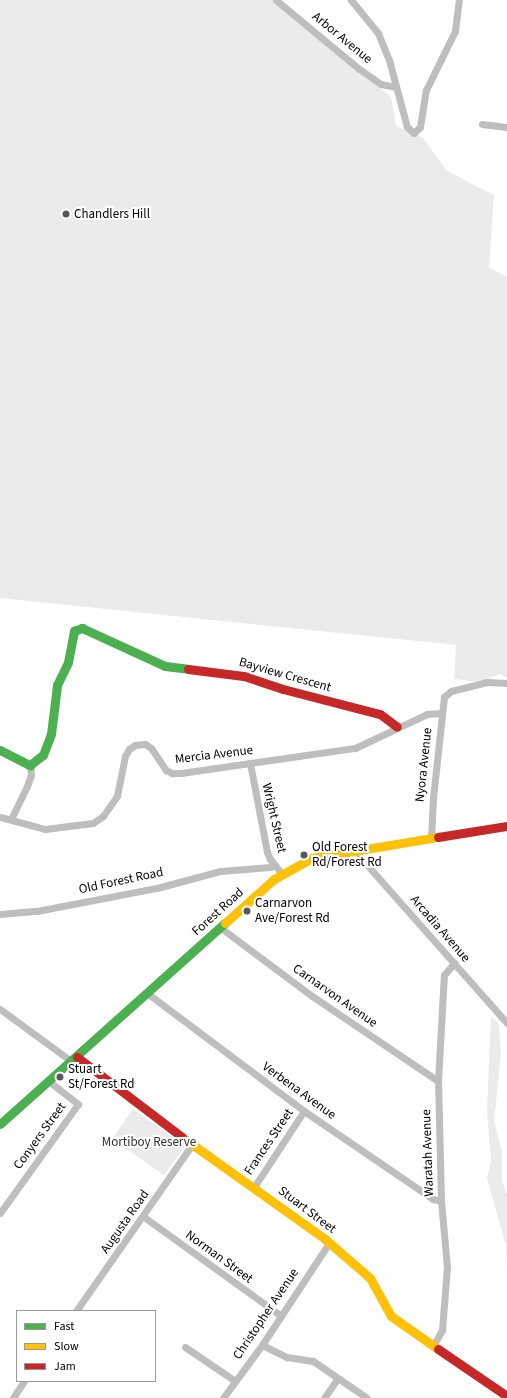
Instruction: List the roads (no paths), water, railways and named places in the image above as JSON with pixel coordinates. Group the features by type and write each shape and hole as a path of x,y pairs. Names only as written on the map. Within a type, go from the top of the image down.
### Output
{"street":[{"name":"Arbor Avenue","path":"276,0 358,68 381,84 396,87"},
{"path":"351,0 378,33 389,60 408,129 412,133 417,132 421,124 426,90 456,31 459,0"},
{"path":"482,124 507,127"},
{"name":"Bayview Crescent","path":"30,765 40,759 45,750 51,734 57,685 68,662 74,631 82,628 165,666 244,676 283,689 380,714 397,727"},
{"name":"Nyora Avenue","path":"431,838 441,713 445,695 486,682 507,683"},
{"name":"Mercia Avenue","path":"0,817 45,829 93,823 103,816 114,801 125,756 129,749 136,745 145,744 151,748 166,770 172,773 250,764 355,748 427,714 441,713"},
{"path":"0,750 30,765 32,768 27,786 11,819"},
{"name":"Wright Street","path":"250,764 270,859 278,876"},
{"name":"Forest Road","path":"0,1124 278,876 312,858 356,849 507,826"},
{"name":"Arcadia Avenue","path":"356,849 360,857 507,1023"},
{"path":"270,859 271,868 278,876"},
{"name":"Old Forest Road","path":"0,914 37,911 157,888 220,871 271,868"},
{"name":"Carnarvon Avenue","path":"221,928 312,996 438,1081"},
{"name":"Waratah Avenue","path":"434,1344 442,1330 447,1267 441,1201 438,1081 444,975 454,963"},
{"name":"Verbena Avenue","path":"147,993 304,1111 433,1199 441,1201"},
{"path":"0,1009 74,1059"},
{"name":"Stuart Street","path":"74,1059 192,1145 254,1187 329,1243 370,1278 391,1316 434,1344 507,1396"},
{"name":"Conyers Street","path":"0,1213 78,1104 49,1081"},
{"name":"Frances Street","path":"254,1187 304,1111"},
{"name":"Augusta Road","path":"77,1310 144,1217 192,1145"},
{"name":"Norman Street","path":"144,1217 280,1315"},
{"name":"Christopher Avenue","path":"223,1398 262,1345 280,1315 329,1243"},
{"path":"262,1345 287,1357 313,1361 367,1398"},
{"path":"185,1347 235,1381"},
{"path":"324,1398 338,1378"},
{"path":"13,1398 23,1382"}],"place":[{"name":"Chandlers Hill","path":"66,214"},
{"name":"Old Forest Rd/Forest Rd","path":"304,855"},
{"name":"Carnarvon Ave/Forest Rd","path":"247,911"},
{"name":"Stuart St/Forest Rd","path":"60,1077"}],"park label":[{"name":"Mortiboy Reserve","path":"149,1142"}]}
